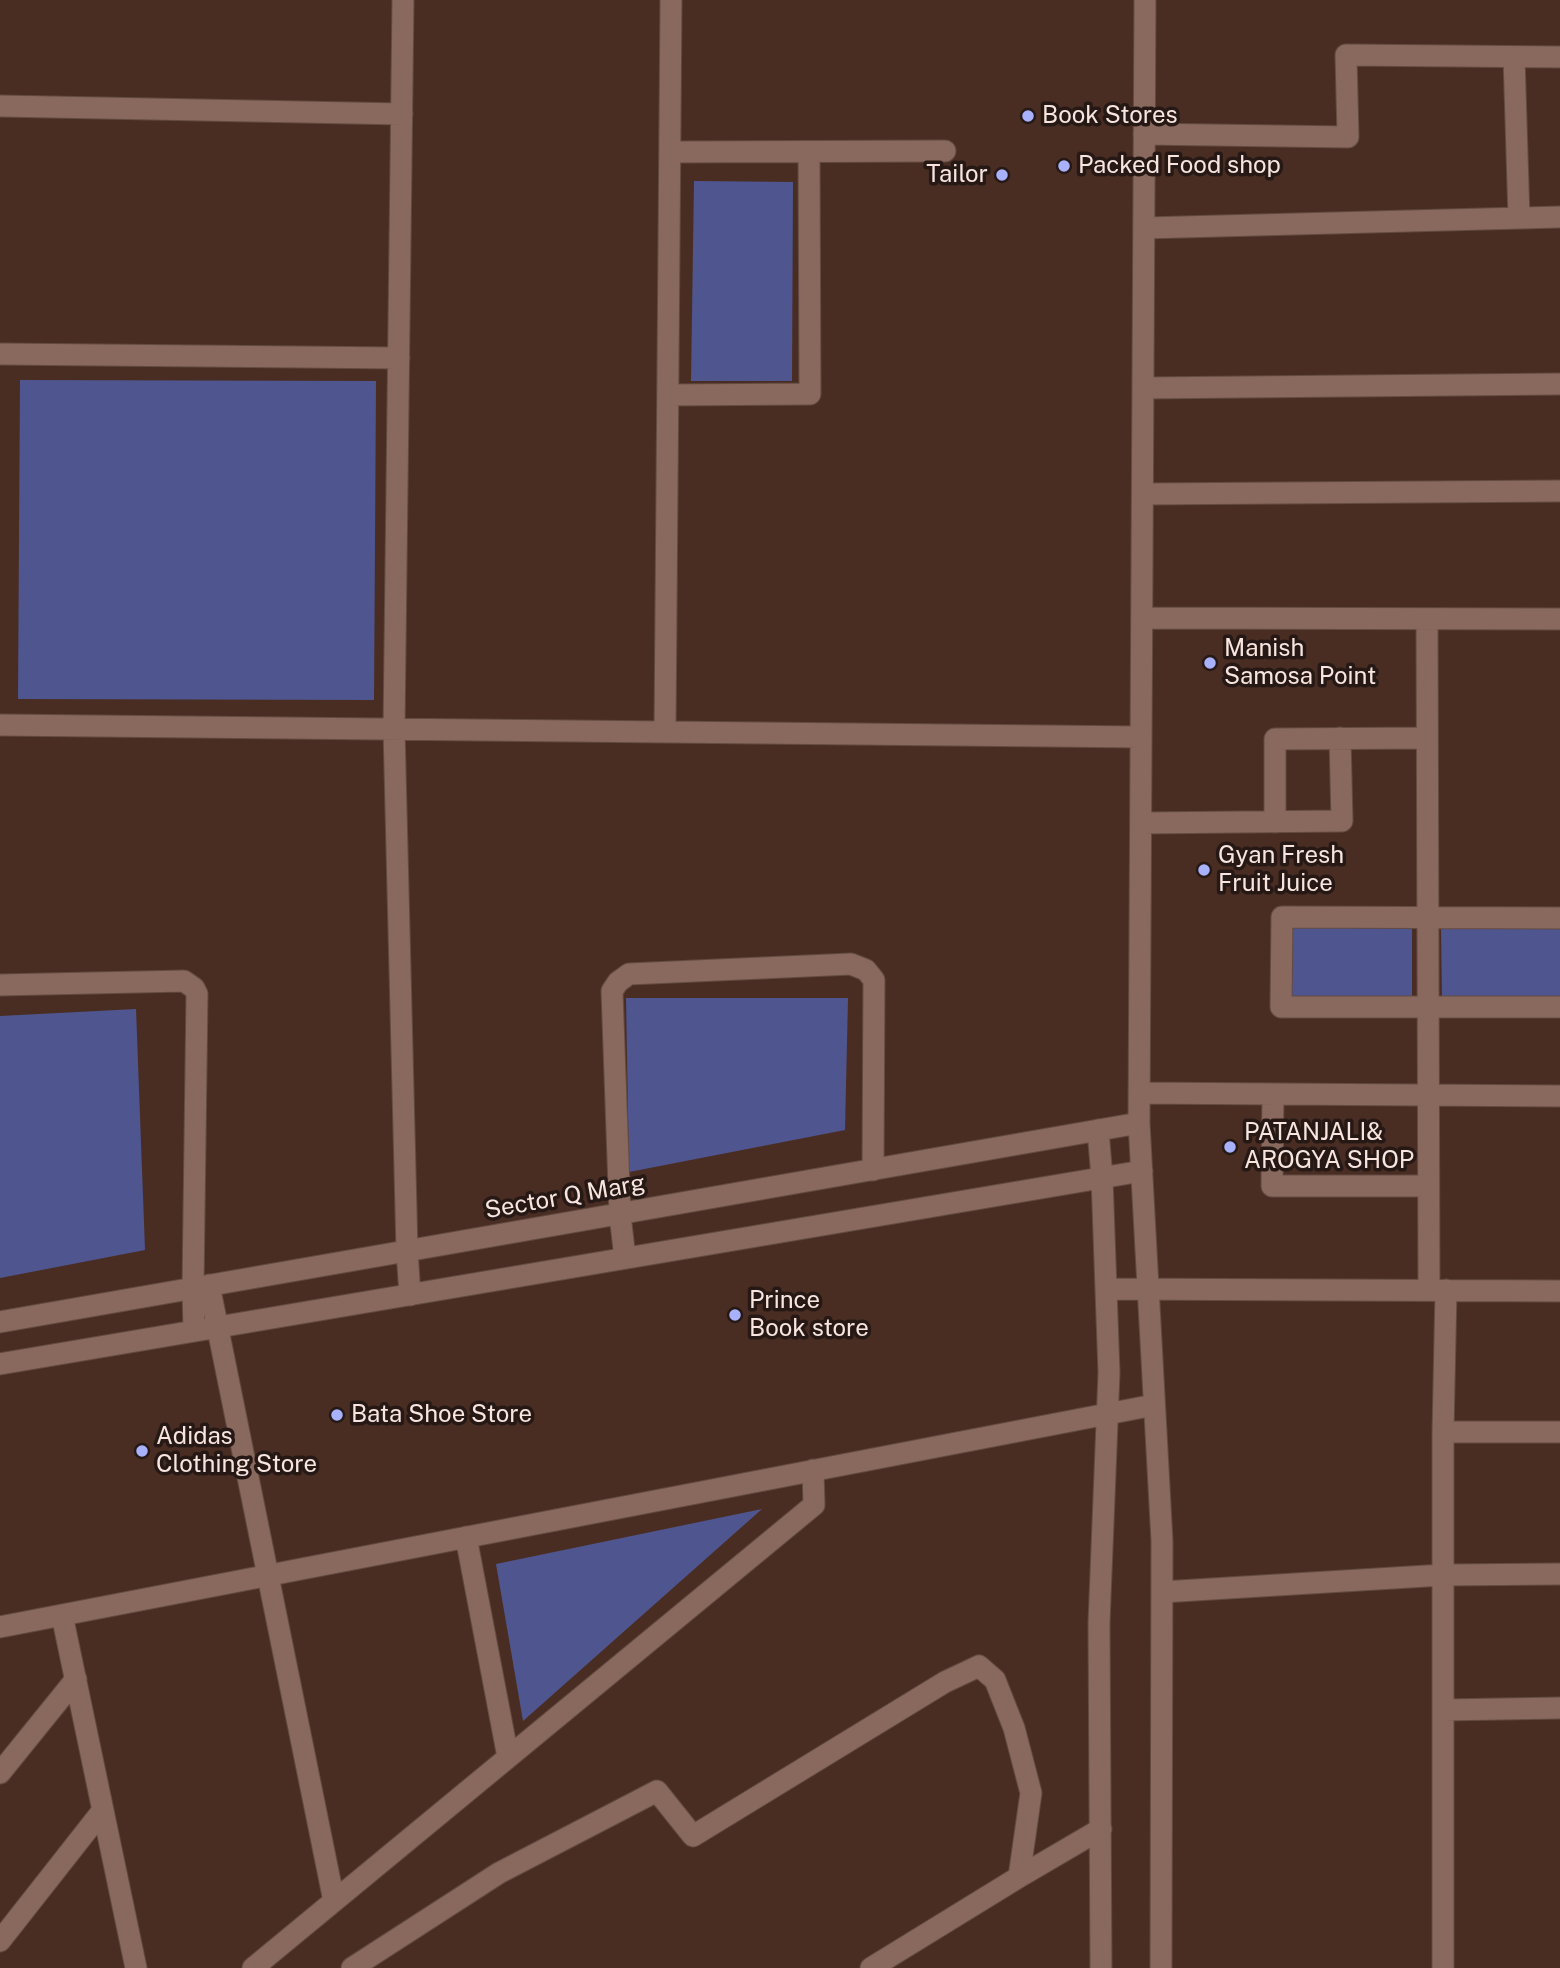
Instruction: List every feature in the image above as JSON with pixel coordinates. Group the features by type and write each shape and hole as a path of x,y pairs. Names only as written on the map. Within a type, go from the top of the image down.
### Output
{"street":[{"path":"403,0 394,729 410,1295"},
{"path":"665,732 671,0"},
{"path":"1146,0 1139,1123 1162,1541 1161,1968"},
{"path":"1144,134 1348,137 1346,55 1560,57"},
{"path":"1514,57 1519,218"},
{"path":"0,106 402,114"},
{"path":"670,152 945,151"},
{"path":"668,395 810,394 809,152"},
{"path":"1144,228 1560,217"},
{"path":"0,354 399,358"},
{"path":"1143,388 1560,384"},
{"path":"1143,494 1560,491"},
{"path":"1142,618 1560,619"},
{"path":"1427,619 1428,1186 1437,1290 1443,1432 1443,1968"},
{"path":"0,725 1141,737"},
{"path":"1141,823 1342,821 1340,738"},
{"path":"1275,822 1275,739 1427,738"},
{"path":"1560,918 1282,917 1281,1007 1560,1007"},
{"path":"625,1258 620,1215 612,991 618,982 629,974 851,964 866,970 874,981 873,1170"},
{"path":"0,985 184,981 194,988 197,994 201,1286 194,1331"},
{"path":"1139,1093 1560,1096"},
{"path":"1273,1094 1272,1186 1428,1186"},
{"name":"Sector Q Marg","path":"0,1322 1139,1123"},
{"path":"1098,1130 1109,1373 1100,1623 1101,1968"},
{"path":"0,1364 1142,1171"},
{"path":"201,1286 218,1327 334,1901"},
{"path":"1106,1289 1560,1291"},
{"path":"0,1627 1154,1405"},
{"path":"1443,1432 1560,1432"},
{"path":"253,1968 814,1505 813,1470"},
{"path":"466,1537 508,1757"},
{"path":"1162,1592 1443,1575 1560,1574"},
{"path":"62,1615 136,1968"},
{"path":"352,1968 499,1873 657,1791 693,1836 945,1682 979,1666 995,1680 1014,1728 1031,1793 1018,1877"},
{"path":"4,1756 76,1679"},
{"path":"1443,1710 1560,1708"},
{"path":"0,1941 103,1810"},
{"path":"871,1968 1101,1829"}],"shaded area":[{"path":"694,181 793,182 792,381 691,381"},
{"path":"20,380 376,381 374,700 18,699"},
{"path":"1412,925 1412,996 1289,997 1289,926"},
{"path":"1560,928 1560,999 1442,1000 1441,929"},
{"path":"626,998 848,998 845,1130 629,1172"},
{"path":"136,1009 145,1250 0,1278 0,1016"},
{"path":"762,1509 523,1721 496,1564"}],"place":[{"name":"Book Stores","path":"1028,116"},
{"name":"Packed Food shop","path":"1064,166"},
{"name":"Tailor","path":"1002,175"},
{"name":"Manish Samosa Point","path":"1210,663"},
{"name":"Gyan Fresh Fruit Juice","path":"1204,870"},
{"name":"PATANJALI& AROGYA SHOP","path":"1230,1147"},
{"name":"Prince Book store","path":"735,1315"},
{"name":"Bata Shoe Store","path":"337,1415"},
{"name":"Adidas Clothing Store","path":"142,1451"}]}
